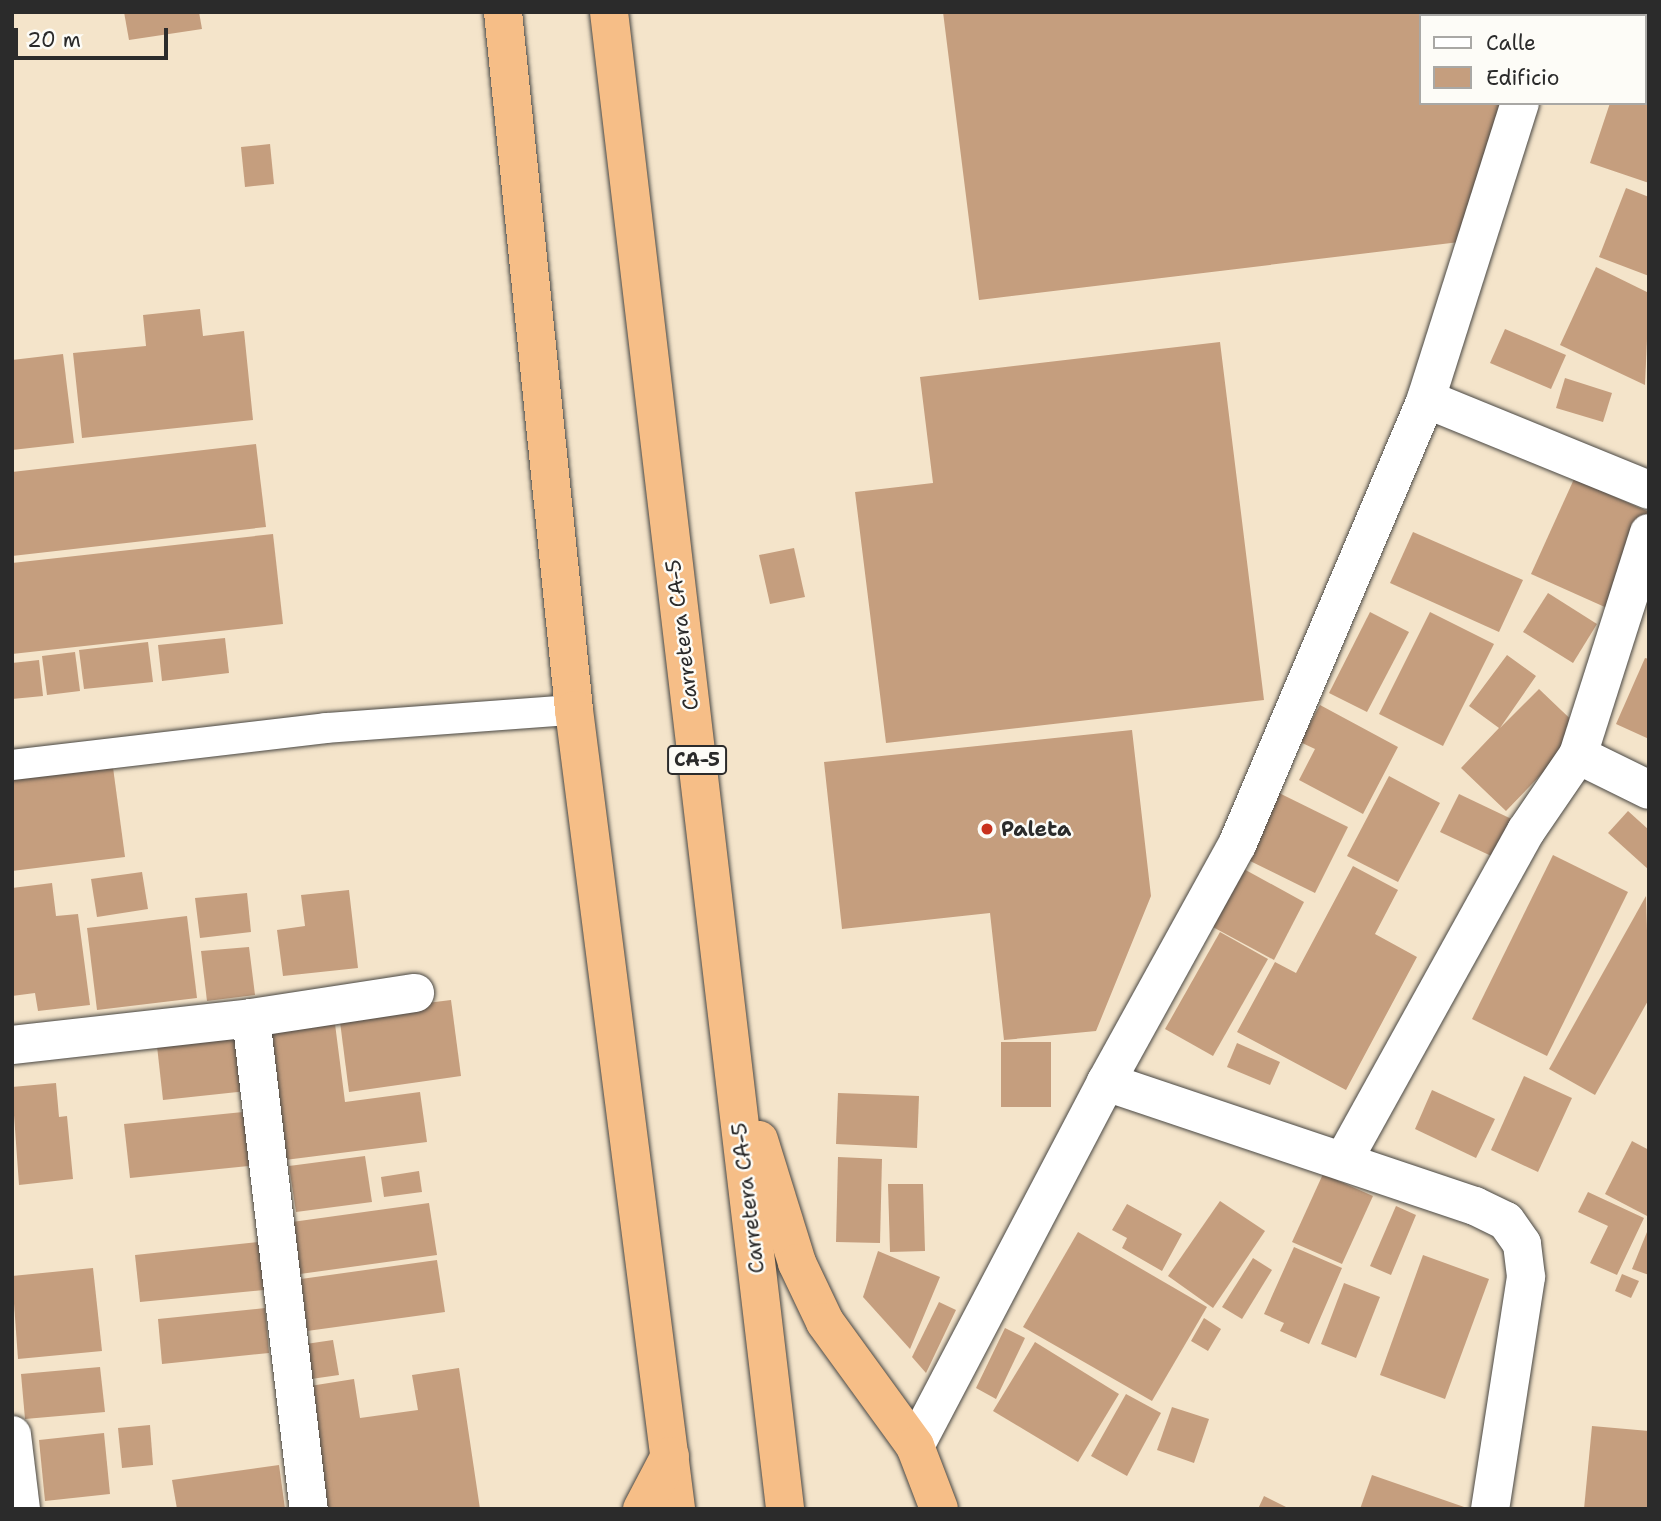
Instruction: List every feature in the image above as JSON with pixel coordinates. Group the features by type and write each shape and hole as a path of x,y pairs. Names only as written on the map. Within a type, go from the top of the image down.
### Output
{"highway":[{"path":"503,12 574,710 676,1509"},
{"name":"Carretera CA-5","path":"609,12 785,1509"},
{"path":"733,1062 797,1263 825,1322 915,1446 939,1509"},
{"path":"642,1509 670,1456"}],"street":[{"path":"915,1446 1106,1082 1237,845 1426,399 1519,105"},
{"path":"1426,399 1649,490"},
{"path":"1343,1161 1526,831 1578,755 1649,533"},
{"path":"1578,755 1649,790"},
{"path":"12,1045 251,1018 415,993"},
{"path":"251,1018 309,1509"},
{"path":"1106,1082 1475,1206 1506,1222 1522,1244 1526,1277 1490,1509"},
{"path":"12,1435 21,1509"}],"lane":[{"path":"12,765 326,728 574,710"}],"building":[{"path":"124,12 199,12 202,29 129,40"},
{"path":"943,12 1540,12 1420,14 1420,105 1514,105 1476,240 979,300"},
{"path":"1649,12 1649,31 1647,14 1624,14"},
{"path":"1649,50 1649,183 1590,163 1609,105 1647,105"},
{"path":"270,144 274,184 245,187 241,147"},
{"path":"1626,188 1649,197 1649,276 1599,257"},
{"path":"1596,267 1649,293 1645,385 1560,345"},
{"path":"200,309 203,336 244,331 253,420 82,438 73,353 146,346 143,315"},
{"path":"1505,329 1566,355 1551,389 1490,363"},
{"path":"1220,342 1264,700 886,743 855,492 933,483 920,377"},
{"path":"63,354 74,443 12,450 12,360"},
{"path":"1565,378 1612,393 1603,422 1556,408"},
{"path":"256,444 266,527 12,556 12,472"},
{"path":"1574,479 1649,512 1607,608 1531,574"},
{"path":"1413,532 1523,580 1499,632 1390,583"},
{"path":"273,534 283,624 12,654 12,563"},
{"path":"794,548 805,597 770,604 759,555"},
{"path":"1548,593 1597,624 1573,663 1523,632"},
{"path":"1370,612 1409,632 1367,712 1329,693"},
{"path":"1430,612 1494,644 1443,746 1379,714"},
{"path":"225,638 229,673 162,681 158,645"},
{"path":"148,642 153,682 84,689 79,650"},
{"path":"75,652 80,691 47,695 42,656"},
{"path":"1507,655 1536,676 1500,728 1539,689 1583,731 1506,811 1461,768 1499,728 1469,706"},
{"path":"1645,658 1649,659 1649,739 1616,724"},
{"path":"39,660 43,696 12,699 12,663"},
{"path":"1320,705 1398,747 1363,814 1299,780 1315,749 1300,742"},
{"name":"Paleta","path":"1132,730 1151,896 1096,1031 1004,1040 990,913 842,929 824,762"},
{"path":"112,760 125,857 12,871 12,773"},
{"path":"1389,776 1440,803 1398,882 1347,856"},
{"path":"1275,791 1348,827 1315,893 1242,857"},
{"path":"1459,794 1520,823 1502,861 1440,832"},
{"path":"1628,811 1649,830 1649,870 1608,833"},
{"path":"1553,855 1628,892 1547,1056 1472,1019"},
{"path":"1353,866 1398,890 1375,934 1417,957 1346,1090 1237,1032 1275,962 1296,973"},
{"path":"1242,868 1304,902 1274,960 1211,926"},
{"path":"142,872 148,909 97,917 91,879"},
{"path":"52,883 56,916 78,914 90,1005 38,1011 35,993 12,996 12,888"},
{"path":"349,890 358,968 283,976 277,930 305,926 301,895"},
{"path":"247,893 251,932 200,938 195,898"},
{"path":"1646,896 1649,999 1595,1095 1549,1069"},
{"path":"187,916 197,998 97,1010 87,928"},
{"path":"1220,932 1268,959 1213,1056 1165,1029"},
{"path":"249,947 255,995 207,1001 201,951"},
{"path":"451,1000 461,1076 349,1092 339,1014"},
{"path":"334,1016 345,1102 420,1092 427,1142 285,1160 268,1024"},
{"path":"242,1038 247,1091 163,1100 157,1046"},
{"path":"1001,1042 1051,1042 1051,1107 1001,1107"},
{"path":"1237,1043 1280,1062 1270,1085 1227,1067"},
{"path":"1524,1076 1572,1098 1538,1172 1491,1150"},
{"path":"56,1083 59,1117 67,1116 73,1179 19,1185 12,1087"},
{"path":"1432,1090 1495,1119 1476,1158 1415,1129"},
{"path":"838,1093 919,1096 917,1148 836,1144"},
{"path":"253,1111 259,1165 130,1178 124,1124"},
{"path":"1632,1141 1649,1150 1649,1217 1605,1194"},
{"path":"365,1156 372,1202 296,1212 289,1166"},
{"path":"838,1157 882,1159 880,1243 836,1242"},
{"path":"419,1171 422,1192 384,1197 381,1177"},
{"path":"1323,1174 1373,1196 1342,1264 1292,1242"},
{"path":"888,1184 923,1184 925,1251 890,1252"},
{"path":"1588,1192 1644,1218 1617,1275 1590,1263 1608,1226 1578,1212"},
{"path":"1220,1201 1265,1231 1213,1308 1168,1276"},
{"path":"429,1203 437,1255 300,1274 292,1222"},
{"path":"1127,1204 1182,1234 1162,1271 1122,1248 1127,1238 1112,1230"},
{"path":"1396,1206 1416,1215 1391,1275 1370,1266"},
{"path":"1649,1227 1649,1275 1632,1269"},
{"path":"1078,1232 1207,1307 1152,1401 1023,1327"},
{"path":"259,1242 264,1290 140,1302 135,1255"},
{"path":"1294,1247 1342,1268 1309,1344 1280,1331 1284,1323 1264,1314"},
{"path":"878,1251 940,1277 910,1349 863,1297"},
{"path":"1423,1255 1489,1279 1445,1399 1380,1375"},
{"path":"1253,1258 1272,1270 1242,1319 1222,1307"},
{"path":"437,1260 445,1312 307,1331 301,1279"},
{"path":"93,1268 102,1351 18,1359 12,1276"},
{"path":"1622,1274 1639,1281 1631,1298 1615,1291"},
{"path":"1344,1283 1380,1297 1356,1358 1321,1344"},
{"path":"939,1302 956,1310 926,1373 912,1357"},
{"path":"265,1308 269,1353 162,1364 158,1319"},
{"path":"1204,1318 1221,1329 1208,1351 1191,1341"},
{"path":"1005,1328 1025,1338 996,1399 976,1388"},
{"path":"333,1340 339,1375 304,1380 299,1345"},
{"path":"1035,1342 1119,1394 1078,1462 993,1411"},
{"path":"100,1367 105,1412 25,1419 21,1374"},
{"path":"459,1368 480,1509 328,1509 310,1386 354,1379 360,1418 418,1410 412,1375"},
{"path":"1126,1394 1161,1413 1127,1476 1091,1456"},
{"path":"1172,1407 1209,1419 1194,1463 1157,1450"},
{"path":"150,1425 153,1465 122,1468 118,1428"},
{"path":"1592,1426 1649,1431 1649,1509 1584,1509"},
{"path":"104,1433 110,1494 45,1501 39,1440"},
{"path":"279,1465 285,1509 177,1509 172,1480"},
{"path":"1372,1475 1467,1508 1360,1509"},
{"path":"1264,1496 1290,1509 1258,1509"}],"place":[{"name":"Paleta","path":"987,829"}]}
